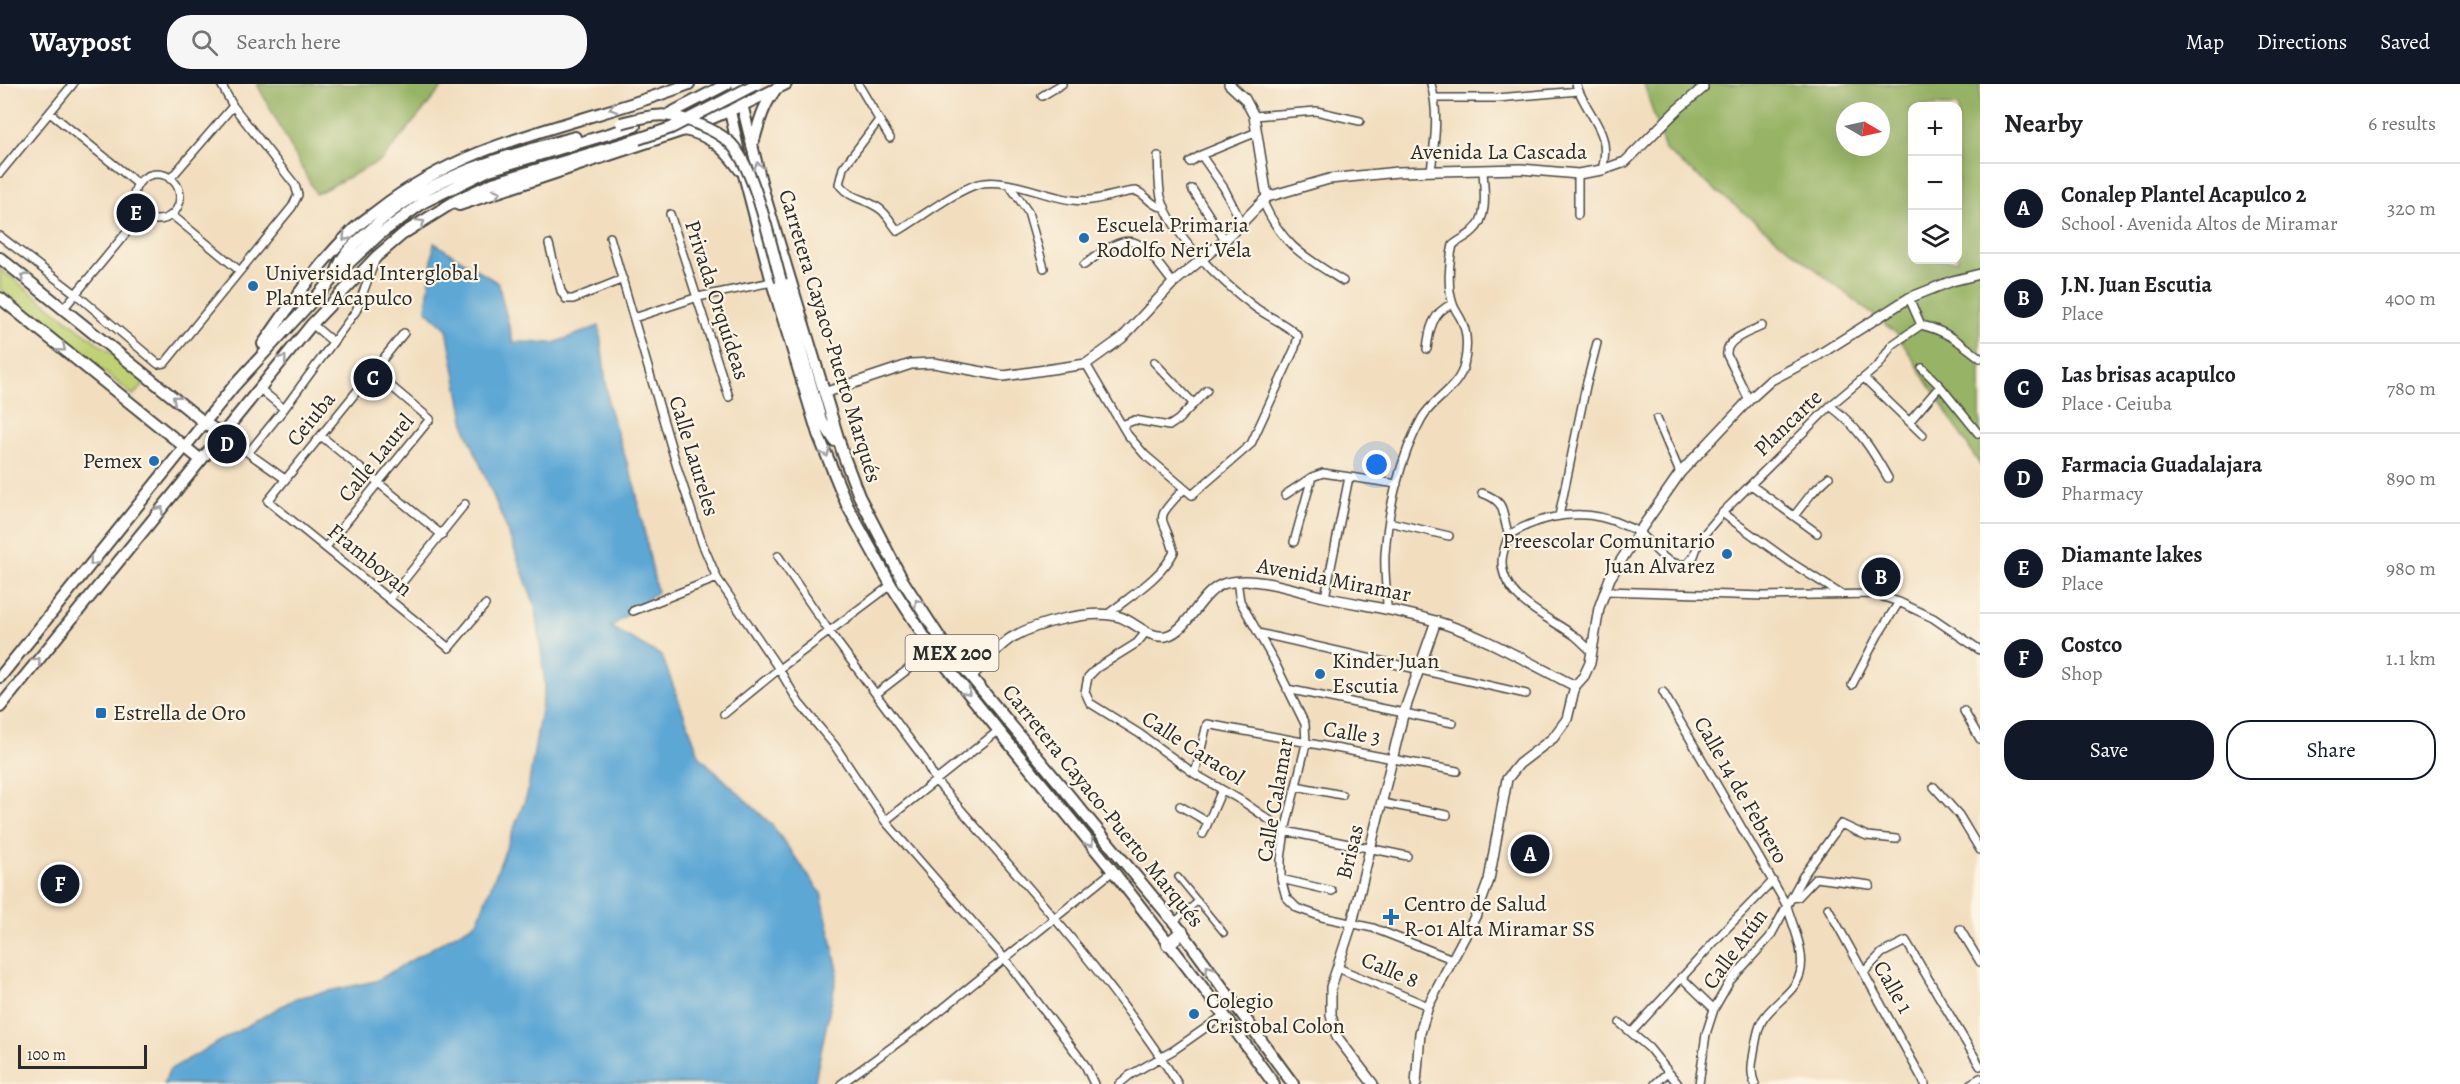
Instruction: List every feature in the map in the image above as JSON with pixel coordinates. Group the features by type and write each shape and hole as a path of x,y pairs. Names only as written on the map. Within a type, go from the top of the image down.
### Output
{"highway":[{"path":"1168,944 1178,927"}],"main road":[{"name":"Carretera Cayaco-Puerto Marqués","path":"725,84 744,175 777,281 818,434 847,505 891,585 933,650 1113,872 1224,1015 1274,1084"},
{"path":"233,387 336,275 380,234 424,202 489,170 665,116 725,84"},
{"name":"Carretera Cayaco-Puerto Marqués","path":"737,84 763,190 843,454 859,496 903,581 944,644 1178,927 1293,1084"},
{"path":"0,707 312,324 377,256 404,233 456,200 493,183 671,128 756,84"},
{"path":"0,677 205,423 318,267 351,231 400,193 445,166 497,144 684,85"},
{"path":"442,211 684,130 782,86"},
{"path":"753,144 767,100 782,86"},
{"path":"336,275 342,255 383,217 424,189 487,161 644,117 673,115 713,131 730,142 742,160 750,177 777,281 821,420 843,454"},
{"path":"684,130 699,133 718,143 744,175"},
{"path":"0,258 223,435"},
{"path":"0,298 201,460"}],"street":[{"path":"0,173 74,84"},
{"path":"0,236 162,365 292,207 298,195 295,185 233,105 221,84"},
{"path":"858,84 890,138"},
{"path":"1042,96 1062,84"},
{"path":"1231,84 1245,99 1254,116 1265,199 1274,227 1299,254 1343,281"},
{"path":"1431,84 1435,98 1436,135 1431,170"},
{"path":"1435,98 1497,98 1577,88 1605,140 1606,156 1602,170"},
{"name":"Avenida La Cascada","path":"1265,199 1329,179 1431,170 1521,169 1578,174 1602,170 1625,162 1702,88"},
{"path":"170,178 233,105"},
{"path":"1254,116 1316,111 1360,121"},
{"path":"50,113 138,184"},
{"path":"879,120 843,168 839,184 847,195 870,202 882,210 898,231 957,194 978,184 1029,188 1070,200 1091,201 1136,191 1143,193 1151,204 1165,207"},
{"path":"1190,162 1201,154 1257,132"},
{"path":"1201,154 1224,188 1242,224"},
{"path":"1086,364 1122,425 1145,455 1192,495 1251,444 1286,369 1298,336 1258,309 1231,287 1178,228 1160,194 1158,156"},
{"path":"1387,609 1385,556 1389,522 1402,462 1422,418 1435,401 1448,390 1463,368 1466,341 1464,326 1452,304 1451,254 1453,245 1474,231 1482,219 1483,171"},
{"path":"1578,174 1578,215"},
{"path":"153,175 170,178 179,196 178,206 172,214 166,218 153,220 141,215 135,206 134,195 138,184 153,175"},
{"path":"1010,186 1028,212 1044,268"},
{"path":"1192,189 1225,240"},
{"path":"824,393 911,364 934,363 977,373 1004,376 1086,364 1122,338 1173,283 1225,240 1265,199"},
{"path":"172,214 240,271"},
{"name":"Privada Orquídeas","path":"670,214 729,397"},
{"path":"64,308 141,215"},
{"name":"Calle Laureles","path":"610,237 677,467 702,543 717,578 779,669 799,703 835,746 885,821 1005,959 1085,1065 1094,1084"},
{"path":"1084,265 1105,249 1122,241 1133,242 1143,247 1154,258 1173,283"},
{"path":"549,244 561,291 566,299 573,299 622,279"},
{"path":"249,452 284,409 356,311 377,256"},
{"path":"1416,1084 1420,1033 1428,1006 1477,913 1489,880 1507,779 1519,764 1553,738 1567,719 1575,686 1584,676 1592,652 1599,608 1605,591 1639,532 1680,473 1771,380 1817,356 1909,298 1952,281 1980,274"},
{"path":"634,318 698,297 777,281"},
{"path":"1909,298 1921,325 1953,337 1980,358"},
{"path":"1427,349 1434,317 1443,308 1452,304"},
{"path":"312,324 333,342"},
{"name":"Plancarte","path":"1639,532 1653,550 1678,565 1687,564 1694,556 1700,539 1722,513 1830,406 1879,365 1892,345 1921,325"},
{"path":"1749,400 1727,349 1730,343 1762,326"},
{"name":"Ceiuba","path":"268,501 404,333"},
{"path":"1559,516 1597,343"},
{"path":"1154,363 1194,404"},
{"path":"1922,368 1940,386 1978,433"},
{"name":"Calle Laurel","path":"326,547 430,419 373,372"},
{"path":"1864,378 1923,435"},
{"path":"1910,421 1940,386"},
{"path":"259,388 284,409"},
{"path":"1122,425 1135,420 1169,426 1178,420 1207,390"},
{"path":"1830,406 1846,417 1874,453 1888,478"},
{"path":"1657,419 1680,473"},
{"path":"223,435 285,479"},
{"path":"321,436 442,535"},
{"path":"1285,495 1312,477 1323,473 1397,484"},
{"path":"1294,542 1312,477"},
{"path":"1325,597 1349,477"},
{"path":"1794,516 1812,493 1829,477"},
{"path":"1751,485 1817,533"},
{"path":"1108,614 1154,578 1170,561 1174,552 1161,516 1165,508 1184,489"},
{"path":"1482,493 1496,498 1502,506 1504,522 1509,535 1502,563 1506,578 1513,589 1529,606 1575,636 1592,652"},
{"name":"Framboyan","path":"268,501 449,648 485,605"},
{"path":"389,599 465,504"},
{"path":"1509,535 1527,524 1584,513 1608,518 1639,532"},
{"path":"1722,513 1790,562 1840,593"},
{"path":"1389,522 1449,536"},
{"path":"778,556 829,631 924,759 936,781 1055,919 1121,1001 1178,1084"},
{"path":"633,610 717,578"},
{"name":"Avenida Miramar","path":"1146,632 1165,636 1175,631 1196,606 1217,587 1237,581 1280,586 1436,621 1475,635 1575,686"},
{"name":"Calle Calamar","path":"1237,581 1240,601 1305,724 1306,744 1285,831 1281,859 1281,879 1286,897 1297,908 1322,917 1373,928 1452,959"},
{"path":"724,714 779,669 891,585"},
{"path":"1605,591 1764,596 1874,594 1899,602 1933,618 1979,650"},
{"path":"1852,685 1878,634 1899,602"},
{"path":"972,676 1000,647 1024,632 1080,616 1108,614 1123,618 1146,632"},
{"name":"Brisas","path":"1373,1084 1337,1036 1331,1015 1331,987 1352,923 1403,715 1436,621"},
{"name":"Calle Caracol","path":"1146,632 1137,643 1088,677 1085,692 1090,703 1285,831 1407,856"},
{"path":"1258,633 1526,694"},
{"path":"876,694 933,650"},
{"path":"1287,689 1403,715 1453,723"},
{"name":"Calle 14 de Febrero","path":"1663,692 1787,906 1802,958 1796,984 1762,1021 1751,1075 1755,1084"},
{"path":"1964,711 1980,739"},
{"name":"Calle 3","path":"1195,774 1207,724 1457,771"},
{"path":"885,821 998,731"},
{"path":"1296,786 1342,795"},
{"path":"1935,787 1959,815 1980,850"},
{"path":"1203,834 1222,790"},
{"path":"1382,803 1447,815"},
{"path":"1180,807 1208,822"},
{"name":"Calle Atún","path":"1699,1084 1706,1034 1714,1009 1730,981 1770,937 1803,876 1841,824 1867,836 1896,839"},
{"path":"841,1084 925,1023 1113,872"},
{"path":"1178,877 1224,933"},
{"path":"1791,898 1798,897 1816,878 1870,885"},
{"path":"1281,879 1332,891"},
{"path":"1632,1032 1773,881"},
{"path":"1178,927 1198,901"},
{"name":"Calle 1","path":"1828,908 1925,1084"},
{"path":"1960,929 1980,962"},
{"path":"1864,972 1882,953 1906,941 1980,1066"},
{"name":"Calle 8","path":"1338,968 1428,1006"},
{"path":"1681,977 1714,1009"},
{"path":"1121,1083 1224,1015"},
{"path":"1620,1023 1649,1048 1678,1084"},
{"path":"1655,1084 1667,1073"},
{"path":"1970,1084 1980,1078"}],"green space":[{"path":"257,84 445,84 382,160 316,194"},
{"path":"1644,84 1980,84 1980,465 1897,334 1665,150"},
{"path":"0,269 148,381 133,395 0,289"}],"water":[{"path":"434,243 498,283 513,342 554,343 599,326 609,408 635,487 657,592 611,627 662,656 700,757 772,825 821,893 838,970 815,1080 817,1084 164,1084 169,1070 296,998 376,981 477,922 527,795 545,685 536,609 507,529 466,430 447,329 426,310"}],"place":[{"name":"Diamante lakes","path":"136,213"},
{"name":"Escuela Primaria Rodolfo Neri Vela","path":"1084,238"},
{"name":"Universidad Interglobal Plantel Acapulco","path":"253,286"},
{"name":"Las brisas acapulco","path":"373,378"},
{"name":"Farmacia Guadalajara","path":"227,444"},
{"name":"Pemex","path":"154,461"},
{"name":"Preescolar Comunitario Juan Alvarez","path":"1727,554"},
{"name":"J.N. Juan Escutia","path":"1881,577"},
{"name":"Kinder Juan Escutia","path":"1320,674"},
{"name":"Estrella de Oro","path":"101,713"},
{"name":"Conalep Plantel Acapulco 2","path":"1530,854"},
{"name":"Costco","path":"60,884"},
{"name":"Centro de Salud R-01 Alta Miramar SS","path":"1391,917"},
{"name":"Colegio Cristobal Colon","path":"1194,1014"}]}
